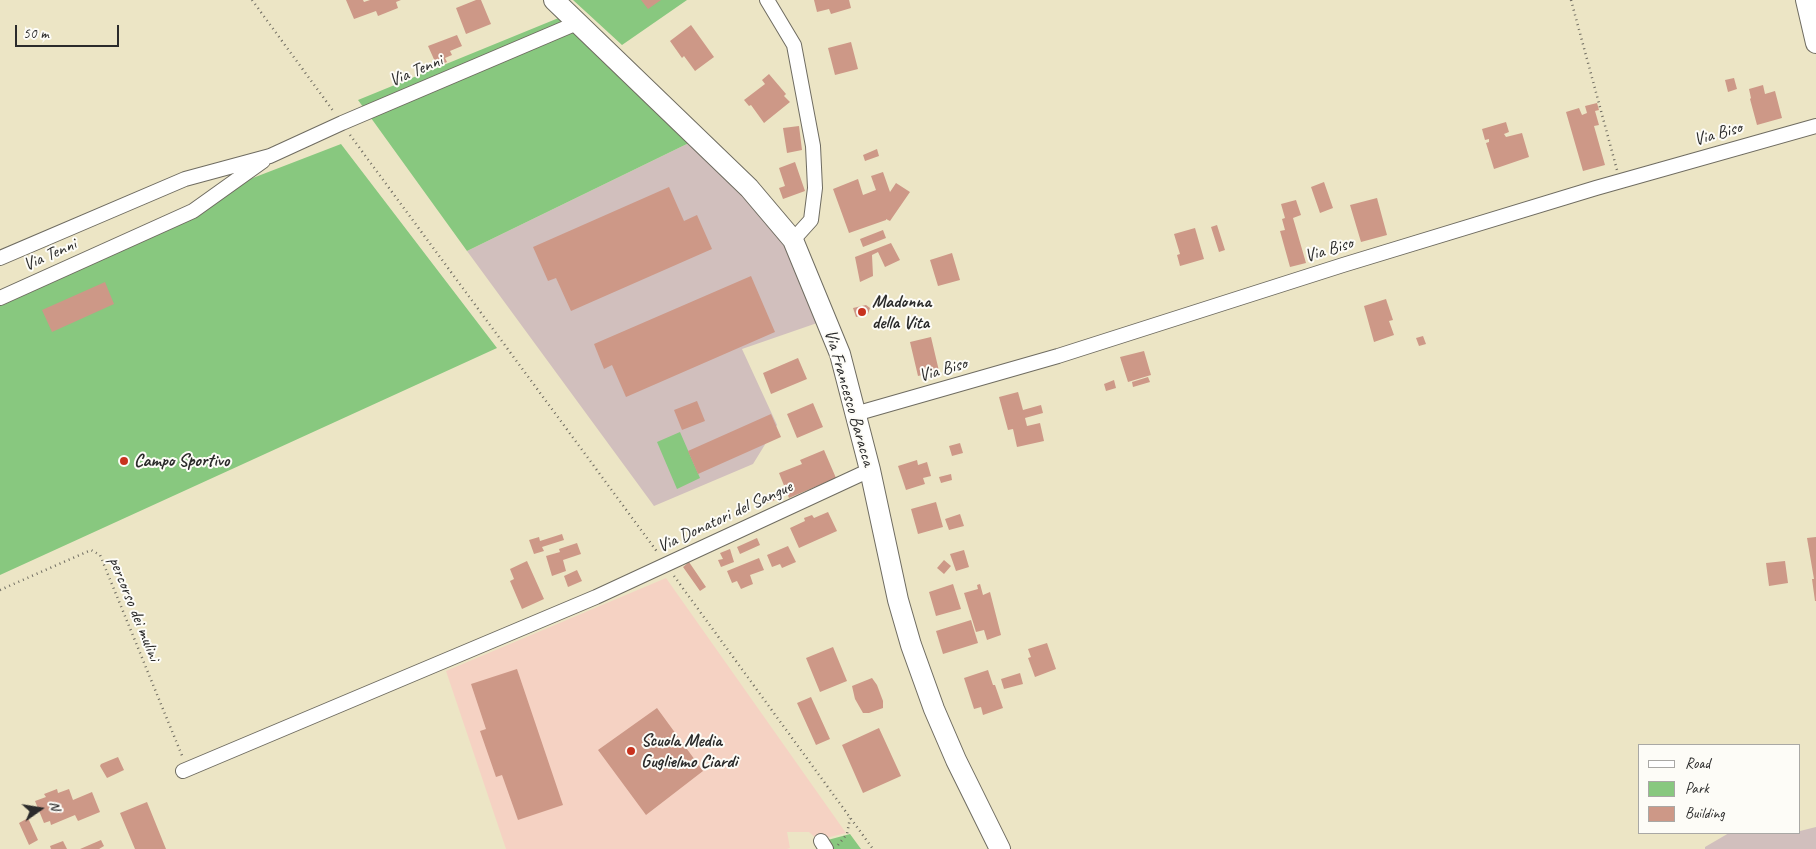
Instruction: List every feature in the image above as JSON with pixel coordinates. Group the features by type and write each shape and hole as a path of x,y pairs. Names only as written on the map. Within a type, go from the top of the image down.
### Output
{"street":[{"name":"Via Francesco Baracca","path":"554,0 750,188 794,240 840,354 870,470 898,600 911,645 934,709 956,760 1000,849"},
{"path":"767,0 794,45 813,146 815,188 811,220 794,240"},
{"path":"1806,0 1816,43"},
{"name":"Via Tenni","path":"0,258 185,179 270,156 577,23"},
{"name":"Via Biso","path":"855,414 1058,356 1343,265 1620,182 1816,126"},
{"name":"Via Tenni","path":"0,298 194,211 270,156"},
{"path":"206,173 215,196"},
{"name":"Via Donatori del Sangue","path":"183,771 596,597 870,470"}],"path":[{"path":"252,0 873,849"},
{"path":"1571,0 1620,182"},
{"name":"percorso dei mulini","path":"0,590 92,550 100,555 183,758 196,765"},
{"path":"834,849 847,834 850,818"}],"shaded area":[{"path":"693,141 785,240 820,322 742,349 777,425 753,464 654,506 467,251"},
{"name":"Scuola Media Guglielmo Ciardi","path":"666,578 846,833 818,840 809,832 787,832 790,848 787,849 506,849 446,671"},
{"path":"1816,827 1816,849 1705,849 1705,847 1727,834 1801,834 1801,831"}],"green space":[{"path":"573,0 687,0 622,45"},
{"path":"561,17 693,141 467,251 358,100"},
{"name":"Campo Sportivo","path":"341,144 497,348 0,575 0,305 203,208 232,186"},
{"path":"680,432 700,478 677,489 657,442"},
{"path":"850,834 861,849 828,849 824,841"}],"building":[{"path":"346,0 363,0 364,2 370,0 401,0 396,2 398,8 378,16 376,11 354,19"},
{"path":"476,0 481,0 491,24 466,34 456,8"},
{"path":"641,0 661,0 648,9"},
{"path":"814,0 849,0 851,8 831,14 829,9 817,12"},
{"path":"691,25 714,57 695,71 684,56 682,58 670,41"},
{"path":"457,35 462,46 450,51 452,55 445,58 447,62 437,66 428,46"},
{"path":"851,42 858,69 835,75 828,48"},
{"path":"769,74 786,94 784,96 790,102 764,123 751,105 749,106 744,100 765,84 762,80"},
{"path":"1734,78 1737,89 1728,92 1725,80"},
{"path":"1763,85 1765,94 1775,91 1782,118 1757,125 1749,89"},
{"path":"1597,103 1599,110 1595,111 1599,125 1594,126 1605,165 1583,171 1566,112 1579,108 1582,115 1587,113 1585,106"},
{"path":"1506,122 1509,132 1504,134 1506,137 1522,133 1529,157 1494,169 1486,143 1489,142 1489,139 1485,140 1482,129"},
{"path":"799,126 802,150 787,153 783,128"},
{"path":"877,149 879,156 865,161 863,155"},
{"path":"795,162 805,191 783,199 779,188 785,186 779,168"},
{"path":"883,172 890,192 896,183 910,192 890,221 886,219 849,233 833,189 858,179 863,195 876,190 871,176"},
{"path":"1324,182 1333,208 1320,213 1311,187"},
{"path":"669,187 684,221 697,215 712,249 571,311 556,278 548,281 533,247"},
{"path":"1377,198 1387,235 1361,242 1350,205"},
{"path":"1296,200 1301,215 1293,218 1306,263 1290,267 1280,231 1285,230 1282,219 1285,218 1281,204"},
{"path":"1217,225 1225,250 1219,252 1211,227"},
{"path":"1195,228 1204,259 1180,266 1177,255 1180,254 1174,234"},
{"path":"883,230 886,238 863,247 860,239"},
{"path":"891,243 900,260 885,267 878,252 872,255 873,276 860,282 855,257"},
{"path":"952,253 960,280 938,286 930,260"},
{"path":"751,276 775,332 626,397 612,365 604,369 594,344"},
{"path":"105,282 114,304 52,332 42,310"},
{"path":"1386,299 1393,320 1389,321 1394,335 1374,342 1364,306"},
{"name":"Madonna della Vita","path":"866,305 870,308 868,314 856,317 853,308"},
{"path":"1423,336 1426,344 1419,346 1416,338"},
{"path":"931,337 939,371 918,376 910,342"},
{"path":"1144,351 1151,375 1128,382 1120,357"},
{"path":"798,358 807,379 771,394 763,373"},
{"path":"1148,377 1150,382 1133,387 1132,382"},
{"path":"1114,380 1116,388 1106,391 1104,384"},
{"path":"1018,392 1023,410 1041,405 1043,413 1025,418 1027,426 1040,423 1044,441 1017,447 1013,429 1008,430 999,397"},
{"path":"697,401 705,421 682,430 674,410"},
{"path":"813,403 823,427 797,438 787,414"},
{"path":"771,414 781,437 698,474 688,451"},
{"path":"960,443 963,453 952,456 949,446"},
{"path":"824,450 836,478 789,498 779,473 802,464 800,460"},
{"path":"917,460 918,465 927,462 931,476 923,478 925,484 906,490 898,466"},
{"path":"951,474 952,480 941,483 939,477"},
{"path":"772,494 775,500 763,505 760,500"},
{"path":"936,502 943,527 918,534 911,509"},
{"path":"828,512 837,531 799,548 790,528 805,521 804,518 812,515 814,518"},
{"path":"960,514 964,526 949,530 945,519"},
{"path":"562,534 564,540 542,547 544,551 534,554 529,540 539,537 540,541"},
{"path":"1816,537 1815,601 1812,579 1814,579 1807,538"},
{"path":"757,538 760,545 740,554 737,547"},
{"path":"577,543 581,554 563,560 566,571 552,576 546,556 560,552 559,549"},
{"path":"788,546 796,562 782,568 780,564 772,567 767,555"},
{"path":"730,549 734,562 721,567 718,560 723,559 720,553"},
{"path":"964,550 969,567 956,571 950,554"},
{"path":"759,558 764,570 750,575 753,584 741,589 737,581 732,583 727,571"},
{"path":"944,560 951,566 944,574 937,568"},
{"path":"527,561 544,599 522,609 510,581 514,579 510,569"},
{"path":"1785,561 1788,583 1769,586 1766,563"},
{"path":"689,562 706,587 700,591 683,567"},
{"path":"577,570 582,581 568,587 564,576"},
{"path":"953,584 961,609 936,616 929,592"},
{"path":"980,584 983,595 990,592 1001,635 987,640 984,630 976,632 964,593 978,589 977,585"},
{"path":"971,620 978,643 943,654 936,631"},
{"path":"1047,643 1056,669 1035,677 1028,658 1031,657 1028,649"},
{"path":"833,647 847,681 820,692 806,658"},
{"path":"517,669 563,805 518,820 502,775 496,777 480,731 486,729 471,684"},
{"path":"988,670 1003,708 983,715 981,707 974,709 964,678"},
{"path":"1020,673 1023,684 1004,689 1001,679"},
{"path":"872,678 883,701 883,708 863,713 855,699 852,686"},
{"path":"811,697 830,739 816,745 797,703"},
{"path":"657,708 703,771 646,815 598,750"},
{"path":"879,728 901,776 863,793 842,745"},
{"path":"118,757 124,770 107,778 100,766 101,764"},
{"path":"57,789 58,793 69,789 73,800 92,792 100,812 78,821 75,815 51,825 50,821 44,823 35,801 46,797 44,794"},
{"path":"147,802 166,849 135,849 120,813"},
{"path":"28,818 38,840 29,845 19,823"},
{"path":"101,840 104,846 99,849 80,849"},
{"path":"63,841 67,849 51,849 50,846"}],"place":[{"name":"Madonna della Vita","path":"862,312"},
{"name":"Campo Sportivo","path":"124,461"},
{"name":"Scuola Media Guglielmo Ciardi","path":"631,751"}]}
